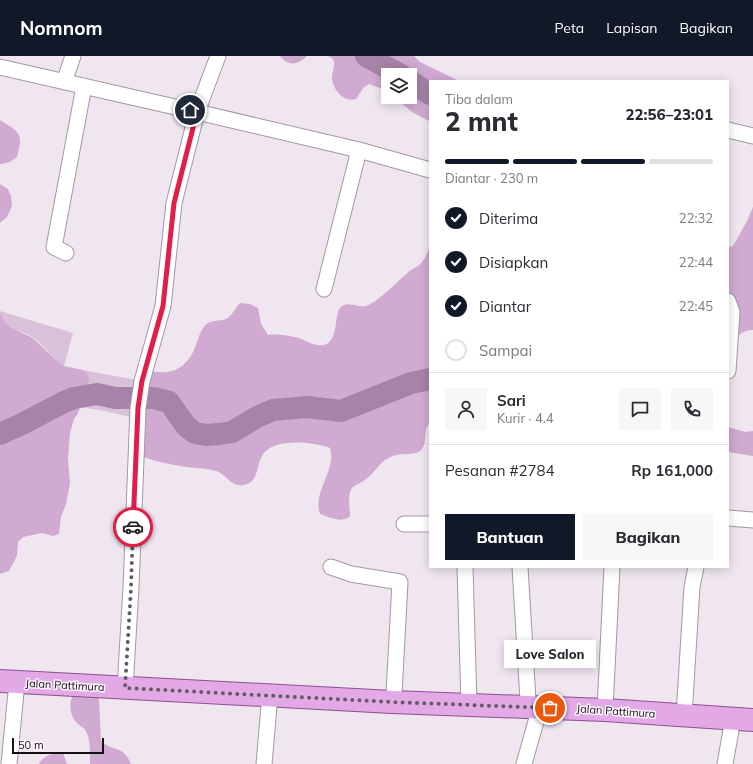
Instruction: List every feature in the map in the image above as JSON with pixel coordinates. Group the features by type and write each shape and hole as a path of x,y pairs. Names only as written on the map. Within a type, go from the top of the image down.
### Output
{"main road":[{"name":"Jalan Pattimura","path":"8,681 392,702 604,710 743,720"}],"street":[{"path":"64,82 73,56"},
{"path":"125,688 131,588 138,408 142,381 163,306 174,203 197,112 218,56"},
{"path":"0,67 359,150 429,170"},
{"path":"66,253 54,247 84,86"},
{"path":"729,130 753,136"},
{"path":"324,289 359,150"},
{"path":"729,304 732,312 729,356"},
{"path":"729,518 753,520"},
{"path":"404,524 429,524"},
{"path":"331,567 351,574 400,582 394,694 392,702"},
{"path":"465,568 469,704"},
{"path":"520,568 528,700 533,707 524,764"},
{"path":"604,710 612,568"},
{"path":"684,716 692,587 696,568"},
{"path":"8,681 8,764"},
{"path":"264,764 270,695"},
{"path":"725,764 743,720"}],"shaded area":[{"path":"280,56 307,56 294,64 283,60"},
{"path":"328,56 414,56 420,62 457,80 429,80 429,121 412,112 402,104 417,104 417,68 381,68 381,88 369,84 364,87 356,99 352,100 343,97 334,87 332,78 333,59"},
{"path":"0,120 16,130 20,137 17,157 10,162 1,164 0,164"},
{"path":"0,184 8,189 11,196 12,206 7,217 0,223"},
{"path":"753,207 753,330 746,331 737,339 734,344 729,366 729,247 733,246"},
{"path":"429,248 429,424 426,429 425,443 422,449 417,453 399,454 385,460 369,477 355,485 350,491 350,516 339,520 320,514 318,506 319,497 330,465 330,448 304,443 275,446 267,450 262,456 254,479 247,484 242,485 234,484 216,471 186,467 148,459 136,454 145,370 153,372 167,372 179,368 185,364 190,358 205,325 213,321 226,319 240,303 250,304 258,308 261,324 268,335 292,336 316,345 324,345 332,338 339,309 342,306 351,304 366,306 371,304 411,270 418,266 426,257"},
{"path":"0,311 73,333 64,366 34,338 5,323"},
{"path":"0,311 3,319 10,327 33,338 64,366 83,370 87,373 89,379 86,394 74,419 70,433 68,458 70,483 66,504 61,517 59,534 53,536 42,533 23,537 18,542 17,556 9,571 0,574"},
{"path":"83,370 142,381 137,418 102,410 80,408 86,394 87,373"},
{"path":"729,427 746,432 753,431 753,456 729,452"},
{"path":"79,694 95,695 99,699 101,741 121,751 128,758 131,764 90,764 90,746 87,733 75,721 71,711 72,697"},
{"path":"57,752 63,753 67,764 39,764 44,758"}],"waterway":[{"path":"366,56 388,68"},
{"path":"417,86 429,93"},
{"path":"0,434 74,398 97,394 115,398 154,398 169,402 186,426 195,433 206,435 220,434 232,432 257,417 273,410 307,407 341,411 411,383 429,379"}],"way so far":[{"path":"133,527 125,688 392,702 550,708"}],"place":[{"name":"Love Salon","path":"550,708"}],"route":[{"path":"133,527 138,408 142,381 163,306 174,203 197,112 190,110"}]}
